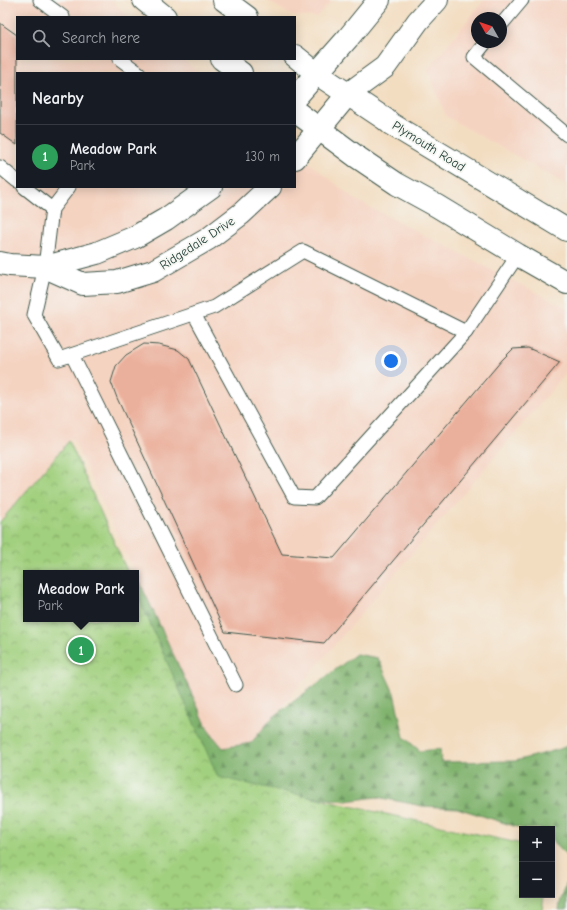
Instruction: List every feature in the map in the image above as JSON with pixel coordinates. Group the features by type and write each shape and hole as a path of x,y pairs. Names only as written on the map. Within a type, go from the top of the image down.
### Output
{"street":[{"path":"144,0 164,16"},
{"path":"224,0 245,16"},
{"path":"296,97 379,0"},
{"path":"296,157 348,94 385,67 418,20 437,0"},
{"name":"Plymouth Road","path":"296,57 316,73 391,124 567,230"},
{"path":"223,60 240,72"},
{"path":"296,113 396,184 437,206 567,283"},
{"name":"Ridgedale Drive","path":"45,268 97,253 135,237 166,220 210,188"},
{"name":"Ridgedale Drive","path":"0,263 45,268 82,284 117,282 153,271 208,239 241,214 269,188"}],"lane":[{"path":"40,0 62,16"},
{"path":"507,18 522,0"},
{"path":"481,48 474,57 567,135"},
{"path":"121,60 138,72"},
{"path":"0,167 16,180"},
{"path":"25,188 52,209"},
{"path":"68,188 52,209 45,268 34,315 59,359 214,307 304,251 466,332"},
{"path":"194,314 294,497 315,498 466,332 518,255"},
{"path":"72,355 236,685"}],"shaded area":[{"path":"0,0 110,0 129,16 16,16 16,60 183,60 198,72 16,72 16,188 296,188 296,152 354,199 567,308 567,372 251,743 223,748 209,731 139,581 139,570 134,570 72,437 0,521"},
{"path":"267,0 332,0 317,17 293,16"},
{"path":"484,0 567,0 567,185 446,116 428,69 471,16 471,48 507,48 507,12 474,12"}],"green space":[{"path":"69,441 127,570 23,570 23,622 139,622 139,599 218,777 519,843 519,898 544,898 542,910 0,910 0,522"},
{"path":"139,580 209,731 223,748 251,743 272,718 356,654 378,658 394,693 404,737 420,751 440,749 441,762 515,761 567,746 567,856 555,844 555,826 519,826 519,828 457,808 422,806 377,797 346,801 309,797 252,828 29,622 139,622"},
{"path":"567,882 567,910 559,910 560,903"}],"building":[{"path":"0,23 16,34 16,144 0,133"},
{"path":"144,344 159,345 178,350 189,359 282,554 334,558 513,349 528,348 560,362 324,643 225,632 111,382 116,366 126,355"}],"place":[{"name":"Meadow Park","path":"81,650"}]}
